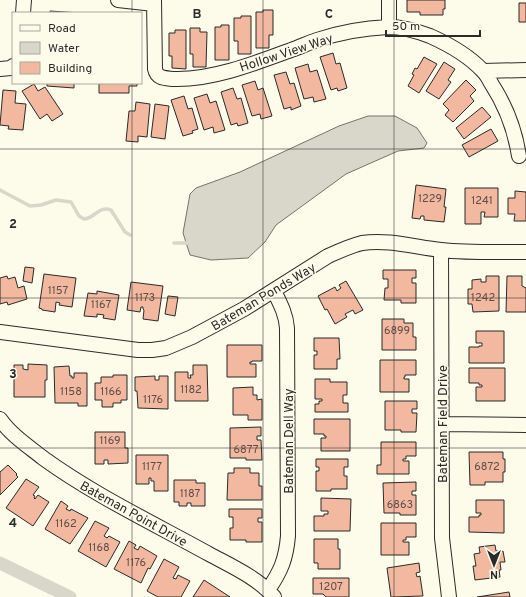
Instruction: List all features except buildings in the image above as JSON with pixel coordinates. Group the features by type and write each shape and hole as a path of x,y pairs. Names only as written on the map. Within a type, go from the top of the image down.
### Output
{"street":[{"path":"23,12 24,0"},
{"path":"118,0 154,2"},
{"path":"389,0 389,27"},
{"name":"Hollow View Way","path":"154,2 155,69 156,73 162,78 200,78 223,73 274,57 317,40 345,33 389,27 421,33 437,39 484,71 500,96 509,116 514,129 520,156"},
{"path":"0,69 12,67"},
{"path":"484,71 526,70"},
{"name":"Bateman Ponds Way","path":"0,332 122,348 152,350 166,348 192,337 274,291 328,256 341,249 355,245 373,242 442,250 526,252"},
{"name":"Bateman Field Drive","path":"442,250 442,538 449,597"},
{"name":"Bateman Dell Way","path":"271,593 285,559 288,536 287,328 283,309 274,291"},
{"name":"Bateman Point Drive","path":"0,419 24,444 76,481 232,567 271,593"},
{"path":"443,424 526,425"}],"water":[{"path":"368,116 395,116 417,128 427,143 424,148 398,151 346,174 276,225 265,242 248,258 211,260 190,255 183,233 190,194 196,188 240,172 339,126"}],"waterway":[{"path":"0,190 30,206 41,205 56,200 71,202 79,216 84,219 91,217 103,209 111,210 125,232 130,235"},
{"path":"174,243 187,243"},
{"path":"0,563 70,597"}]}
